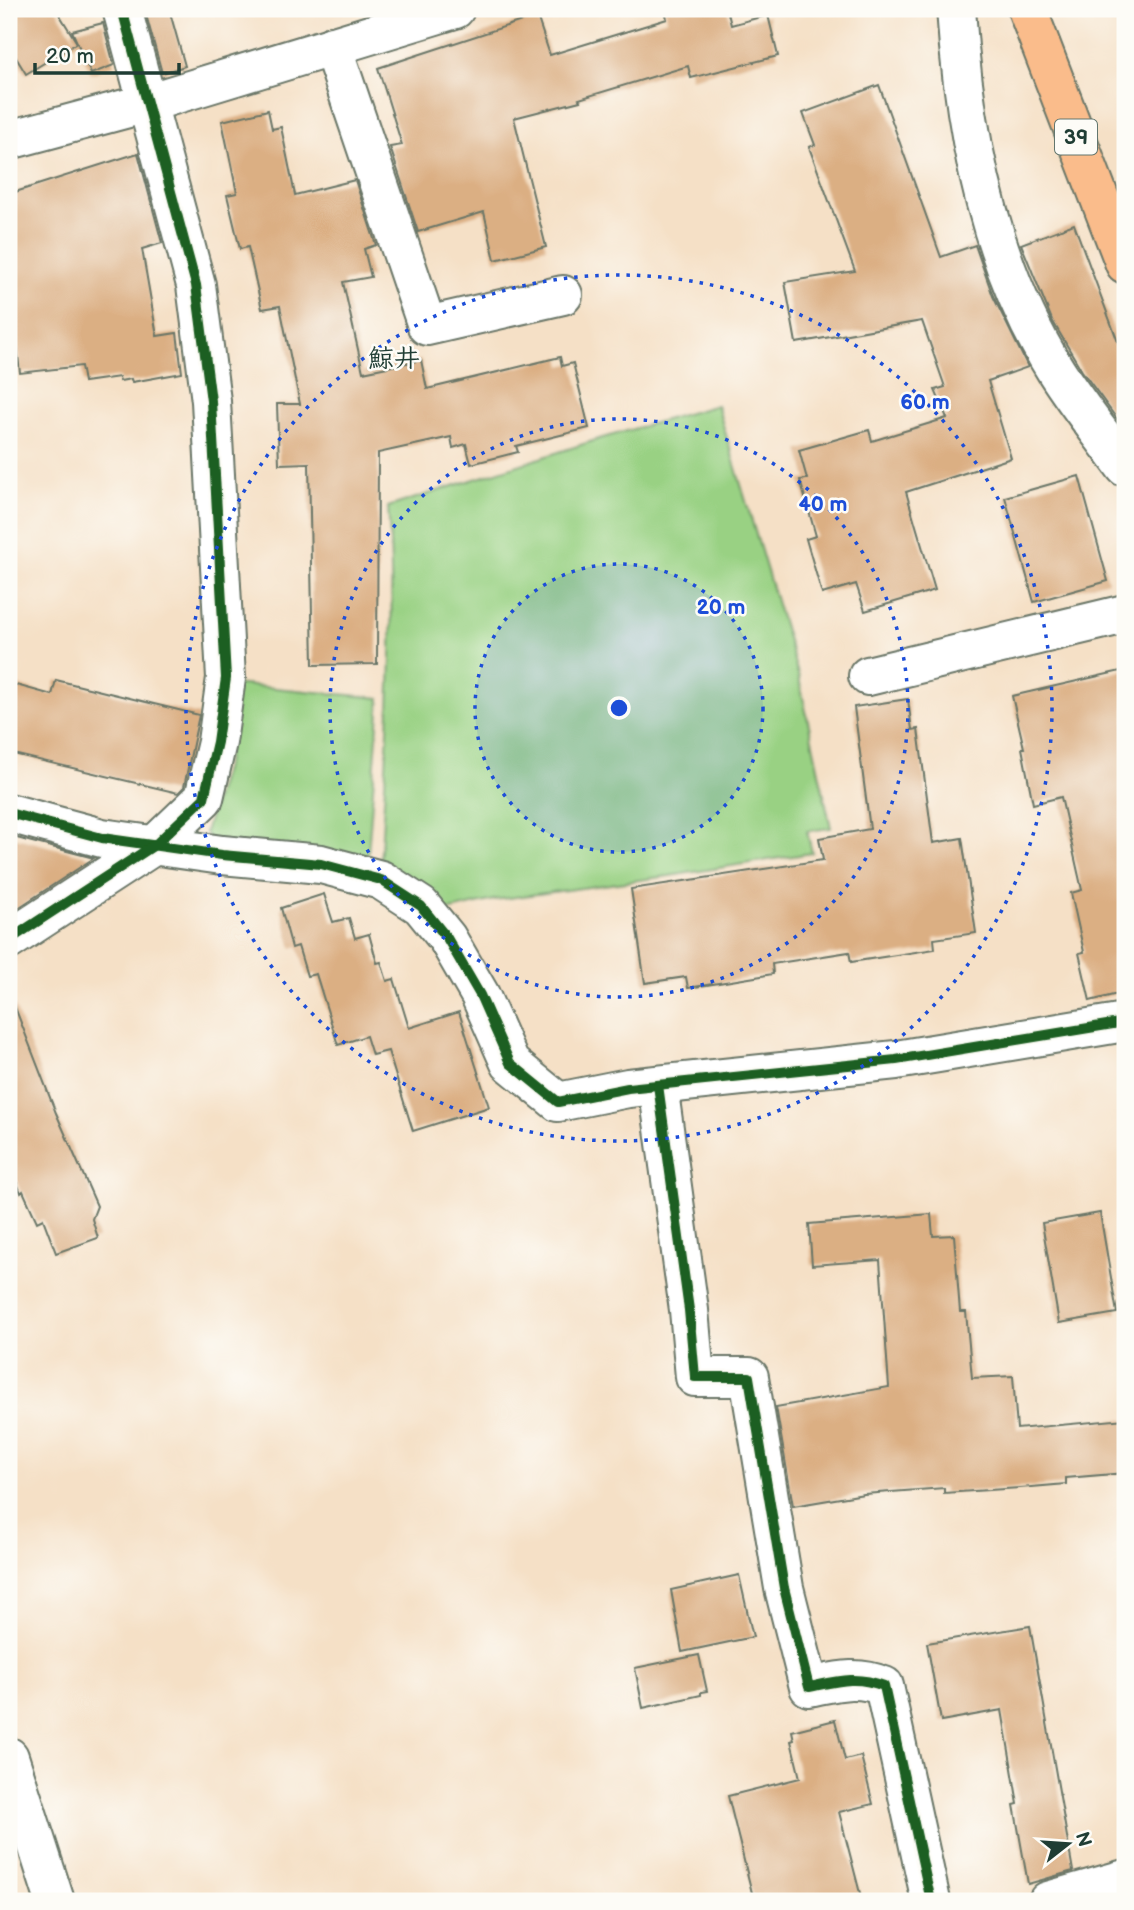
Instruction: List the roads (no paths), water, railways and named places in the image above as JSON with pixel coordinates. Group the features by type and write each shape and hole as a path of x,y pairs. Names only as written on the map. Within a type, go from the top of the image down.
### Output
{"main road":[{"name":"39","path":"1027,9 1125,264"}],"street":[{"path":"9,940 156,844 204,798 218,743 226,678 211,401 196,285 122,9"},
{"path":"9,140 148,103 455,9"},
{"path":"956,9 958,46 979,179 1011,285 1056,371 1125,467"},
{"path":"332,46 427,326 563,295"},
{"path":"868,676 1125,614"},
{"path":"9,813 102,838 222,855 321,864 381,880 421,906 447,938 480,995 510,1063 558,1102 628,1088 896,1060 1125,1022"},
{"path":"658,1085 689,1310 695,1377 749,1377 784,1588 808,1687 844,1679 866,1679 884,1686 931,1901"},
{"path":"9,1757 55,1901"},
{"path":"1048,1901 1125,1879"}],"district":[{"name":"鯨井","path":"394,358"}]}
